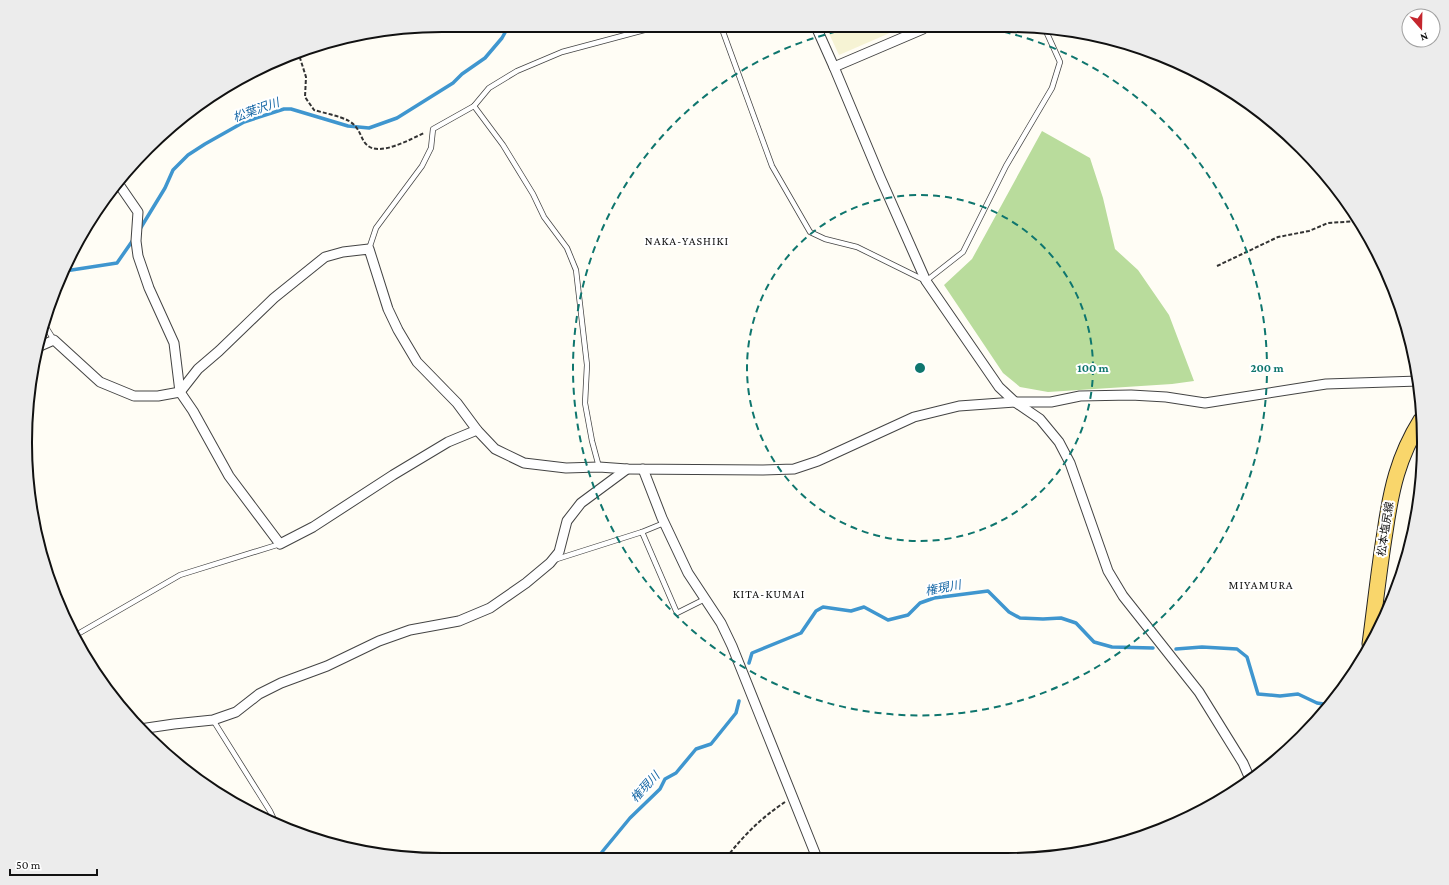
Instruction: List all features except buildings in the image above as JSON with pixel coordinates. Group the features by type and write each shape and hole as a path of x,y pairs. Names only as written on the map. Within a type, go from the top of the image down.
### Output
{"main road":[{"name":"松本塩尻線","path":"1372,630 1389,500 1398,467 1408,443 1417,429"}],"street":[{"path":"817,32 834,67 926,281 999,387 1015,402 1040,419 1058,442 1070,463 1108,571 1123,596 1199,692 1243,763 1248,774"},
{"path":"834,67 916,32"},
{"path":"121,188 138,212 136,241 138,256 149,288 174,343 180,392 193,411 228,476 280,544 313,527 393,475 448,442 477,430"},
{"path":"44,344 54,340 100,382 134,396 158,396 180,392 198,369 219,352 274,298 325,257 343,252 369,249 388,309 398,330 417,362 457,403 477,430 495,449 524,464 566,468 794,469 818,461 914,417 959,406 1015,402 1051,402 1080,396 1166,397 1205,403 1326,384 1412,381"},
{"path":"147,728 213,720 236,712 259,694 281,683 327,666 379,641 410,630 459,621 490,608 526,583 552,560 559,552 567,521 581,503 627,469"},
{"path":"643,469 664,522 688,573 721,624 732,646 815,853"}],"lane":[{"path":"369,249 376,228 422,166 431,148 433,129 474,106 489,88 517,71 562,52 637,32"},
{"path":"723,32 772,166 810,232 825,239 857,247 926,281 963,252 1006,166 1052,88 1060,62 1048,35"},
{"path":"474,106 507,151 533,194 544,216 567,248 576,270 587,365 585,403 592,441 599,467"},
{"path":"48,330 54,340"},
{"path":"552,560 642,532 664,522"},
{"path":"642,532 676,613 705,599"},
{"path":"79,633 180,575 280,544"},
{"path":"213,720 272,816"}],"path":[{"path":"300,58 306,77 305,97 314,110 349,121 359,129 366,145 376,149 400,145 433,129"},
{"path":"1217,266 1278,237 1309,232 1328,223 1353,221"},
{"path":"730,853 764,817 792,796"}],"shaded area":[{"path":"828,32 892,32 839,55"}],"green space":[{"path":"1042,131 1090,158 1103,198 1115,249 1138,270 1169,315 1194,381 1172,384 1048,392 1020,387 1003,373 944,285 972,259"}],"waterway":[{"name":"松葉沢川","path":"140,229 165,188 173,170 188,155 244,122 284,109 291,109 348,126 369,128 397,118 453,83 462,74 485,58 505,32"},
{"name":"松葉沢川","path":"70,270 117,263 133,240"},
{"name":"権現川","path":"749,663 752,653 801,633 816,611 823,607 851,611 864,607 888,620 908,615 920,603 934,598 988,591 1009,612 1020,618 1061,618 1076,623 1094,642 1112,647 1153,648"},
{"name":"権現川","path":"1176,649 1202,647 1237,649 1247,657 1258,694 1280,696 1298,694 1317,703 1322,704"},
{"name":"権現川","path":"602,853 630,818 660,789 665,779 676,773 696,749 711,744 736,713 739,701"}],"district":[{"name":"NAKA-YASHIKI","path":"687,241"},
{"name":"MIYAMURA","path":"1261,585"},
{"name":"KITA-KUMAI","path":"769,594"}]}
